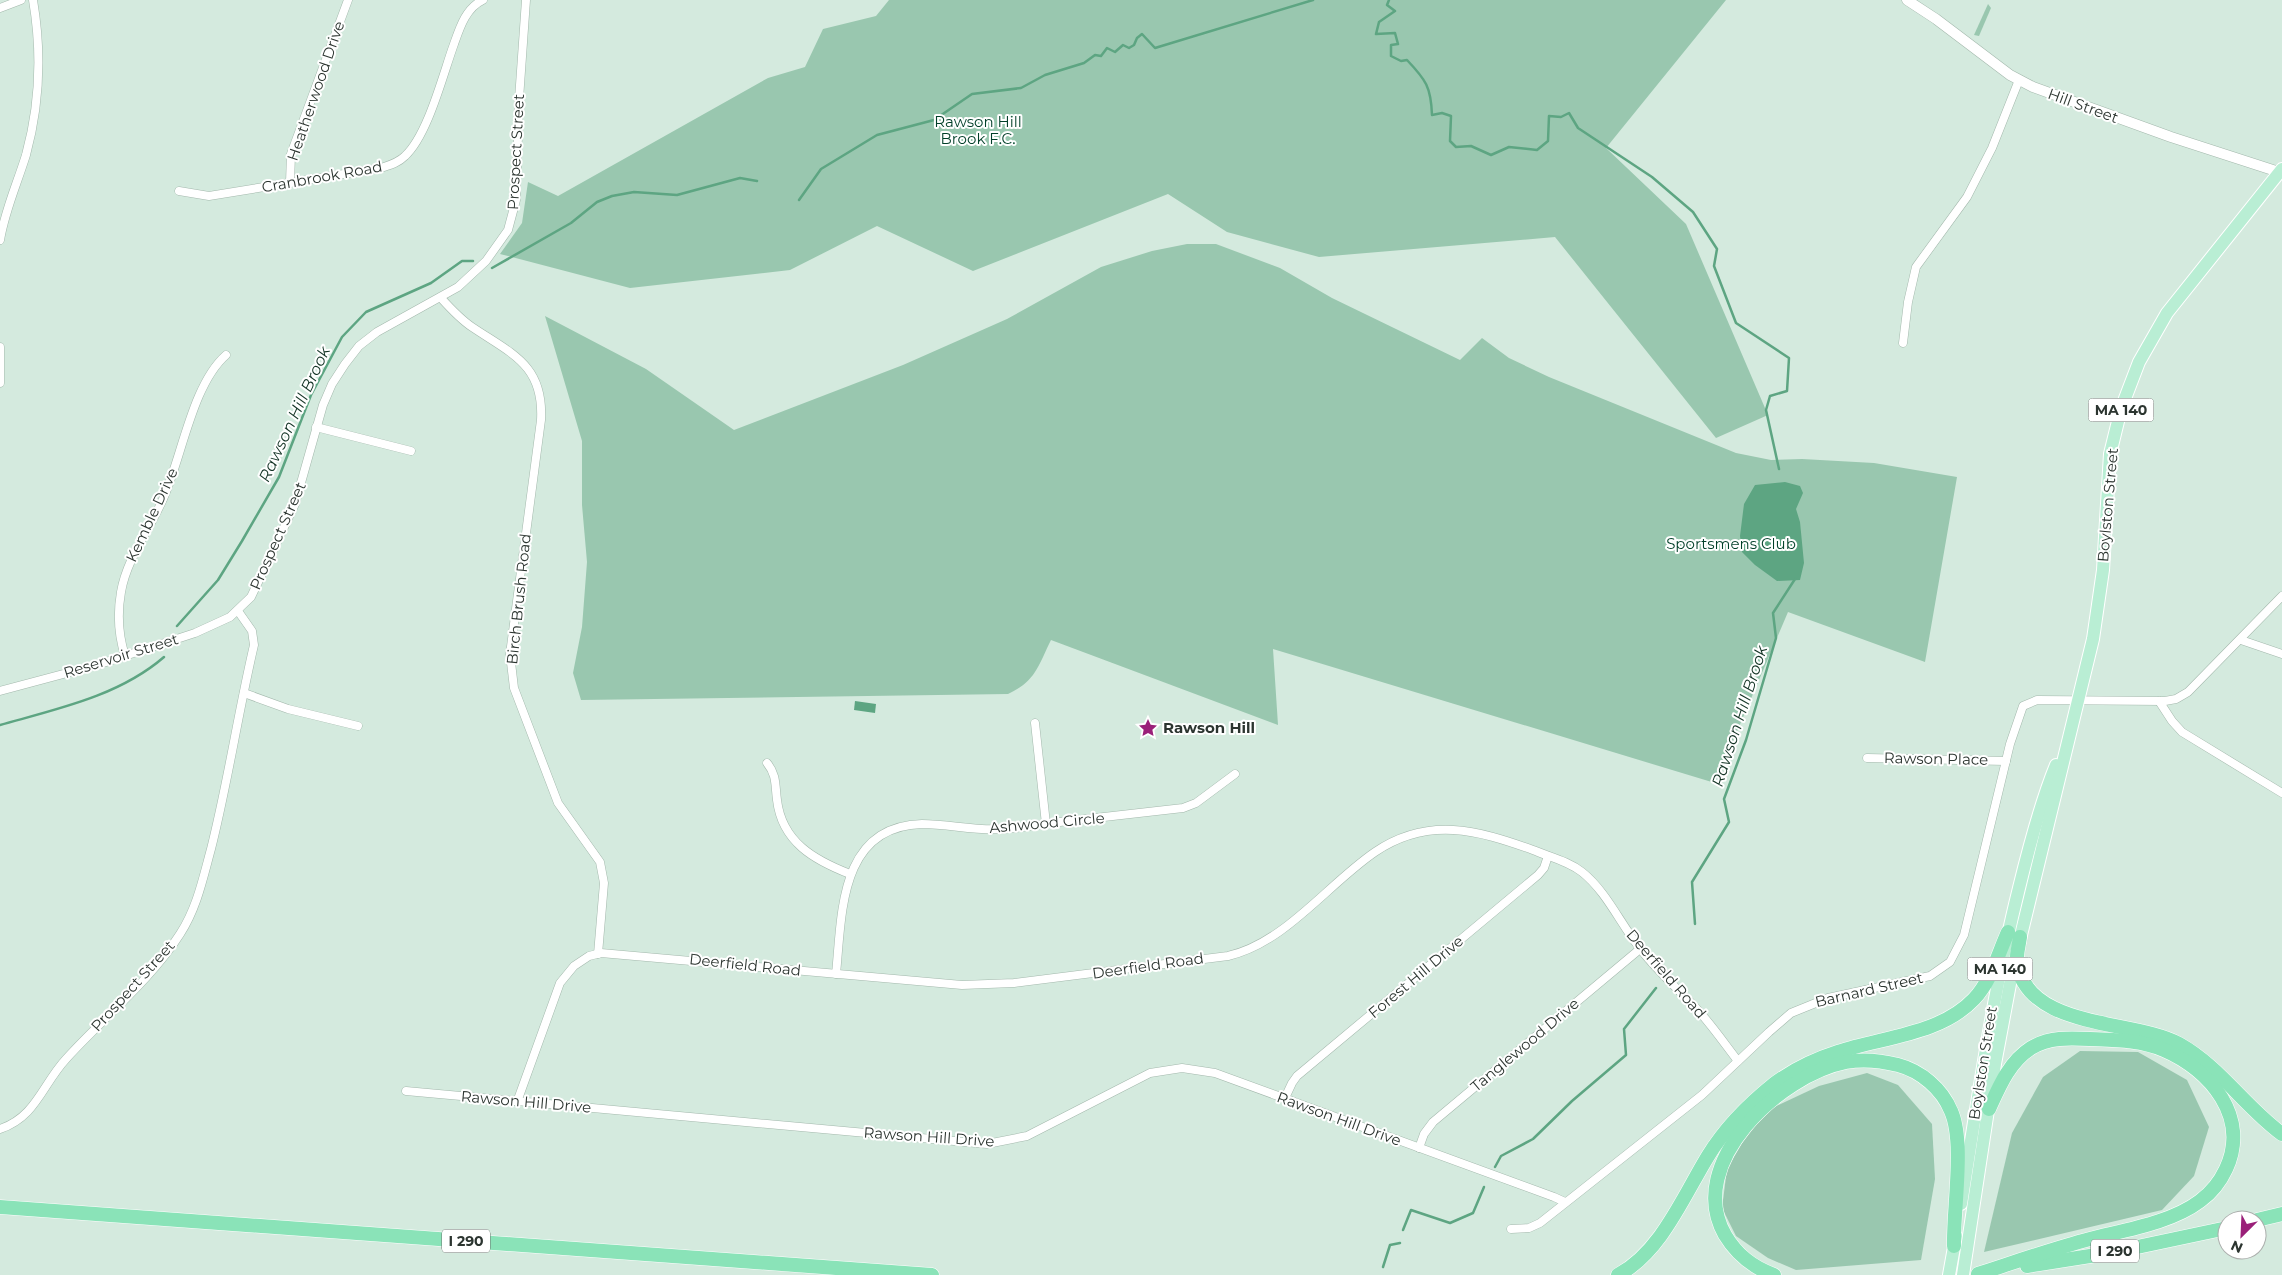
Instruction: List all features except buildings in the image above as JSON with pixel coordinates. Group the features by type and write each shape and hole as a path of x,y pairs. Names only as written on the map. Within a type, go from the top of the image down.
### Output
{"highway":[{"path":"2014,934 2020,970 2028,985 2047,1005 2064,1014 2140,1030 2178,1044 2198,1056 2217,1072 2282,1134"},
{"path":"1618,1275 1635,1264 1653,1246 1709,1155 1731,1125 1756,1100 1776,1083 1814,1061 1838,1052 1927,1028 1961,1010 1974,999 1983,987 2014,934"},
{"path":"1973,1274 2135,1228 2188,1209 2209,1194 2219,1181 2228,1163 2234,1137 2232,1123 2225,1102 2203,1075 2164,1050 2124,1040 2061,1038 2039,1044 2015,1062 2002,1080 1989,1109"},
{"path":"1774,1275 1739,1255 1724,1232 1718,1218 1716,1200 1722,1164 1740,1134 1766,1106 1798,1082 1830,1067 1854,1061 1894,1064 1917,1073 1934,1085 1947,1102 1955,1123 1958,1141 1958,1205 1954,1246"},
{"name":"I 290","path":"0,1207 932,1275"},
{"path":"2267,1218 2282,1214"},
{"name":"I 290","path":"1973,1274 2109,1253 2217,1230"}],"main road":[{"name":"Boylston Street","path":"1963,1275 2006,1000 2014,934 2036,824 2052,776 2067,740 2091,652 2103,570 2111,449 2127,390 2142,356 2170,308 2281,170"},
{"name":"Boylston Street","path":"1958,1205 1992,1006 2014,934"},
{"path":"1949,1275 1954,1246"}],"street":[{"path":"0,8 21,0"},
{"path":"0,240 28,145 36,105 39,61 33,0"},
{"name":"Heatherwood Drive","path":"290,184 291,154 348,0"},
{"name":"Cranbrook Road","path":"179,191 205,196 290,184 394,164 406,156 417,142 459,27 470,9 483,0"},
{"name":"Prospect Street","path":"0,1129 16,1123 29,1112 64,1061 156,965 186,924 196,900 215,831 254,639 252,631 238,612 256,589 295,504 316,427 332,384 359,346 398,319 441,298 473,275 504,238 512,221 518,173 519,98 526,0"},
{"name":"Hill Street","path":"1907,0 2020,80 2090,109 2281,170"},
{"path":"1903,342 1908,302 1916,267 1967,197 1992,148 2020,80"},
{"name":"Birch Brush Road","path":"441,298 465,322 510,350 531,372 540,393 541,420 510,654 510,670 522,708 558,803 589,846 602,870 604,883 598,954"},
{"path":"0,347 0,382"},
{"name":"Kemble Drive","path":"125,656 119,637 118,617 121,592 127,571 165,494 207,377 226,355"},
{"path":"316,427 411,451"},
{"name":"Barnard Street","path":"1511,1229 1524,1230 1535,1226 1702,1095 1778,1024 1799,1009 1828,998 1930,976 1950,962 1964,935 2016,721 2023,706 2037,700 2172,700 2186,694 2241,640 2282,596"},
{"name":"Reservoir Street","path":"0,691 125,656 203,630 238,612"},
{"path":"2241,640 2282,654"},
{"path":"244,693 288,710 358,726"},
{"path":"2159,701 2182,732 2282,793"},
{"path":"1035,723 1046,824"},
{"name":"Rawson Place","path":"1867,758 2006,761"},
{"path":"767,763 774,774 781,818 794,840 812,857 850,874"},
{"name":"Ashwood Circle","path":"836,974 842,909 850,874 872,842 887,832 903,826 922,824 1002,830 1183,808 1196,803 1235,774"},
{"name":"Deerfield Road","path":"517,1102 560,982 571,968 586,958 598,954 670,958 944,985 994,985 1100,974 1228,956 1248,950 1277,933 1368,857 1398,839 1430,830 1459,828 1498,837 1548,856 1575,868 1592,881 1640,949 1698,1010 1738,1061"},
{"name":"Forest Hill Drive","path":"1285,1098 1294,1079 1538,876 1544,868 1548,856"},
{"name":"Tanglewood Drive","path":"1419,1148 1427,1129 1438,1118 1640,949"},
{"name":"Rawson Hill Drive","path":"406,1091 988,1144 1027,1136 1130,1082 1160,1070 1182,1068 1204,1070 1285,1098 1565,1202"}],"green space":[{"name":"Rawson Hill Brook F.C.","path":"889,0 1726,0 1606,148 1686,224 1768,415 1716,438 1555,237 1319,257 1227,232 1168,194 973,271 877,226 790,270 630,288 500,254 522,223 528,182 558,196 768,78 805,67 823,29 876,16"},
{"path":"1988,4 1991,8 1979,36 1974,35"},
{"name":"Rawson Hill","path":"1187,244 1216,244 1280,268 1332,298 1460,360 1482,338 1509,358 1549,377 1736,453 1771,460 1802,459 1874,463 1957,477 1925,662 1788,612 1715,783 1273,649 1278,725 1051,640 1035,672 1025,684 1008,694 581,700 573,673 582,627 587,562 582,505 582,441 545,316 646,369 734,430 903,365 1007,319 1101,267 1152,251"},
{"path":"2080,1051 2138,1052 2187,1080 2209,1127 2194,1176 2162,1210 1984,1252 2012,1133 2043,1077"},
{"path":"1867,1073 1898,1085 1932,1124 1935,1179 1921,1260 1796,1270 1768,1258 1736,1236 1722,1208 1727,1169 1748,1133 1774,1107 1819,1086"}],"shaded area":[{"path":"1785,482 1800,486 1803,493 1796,509 1800,522 1804,563 1800,580 1777,581 1755,565 1742,552 1740,536 1744,504 1755,485"},
{"path":"855,701 876,704 875,713 854,710"}],"waterway":[{"name":"Rawson Hill Brook","path":"799,200 821,169 877,135 934,120 972,94 1021,88 1045,75 1084,63 1095,55 1101,56 1107,48 1115,52 1123,45 1129,48 1134,45 1137,38 1142,34 1155,48 1313,0"},
{"name":"Rawson Hill Brook","path":"1389,0 1387,5 1395,11 1379,22 1376,34 1395,33 1398,44 1391,45 1391,56 1401,61 1407,60 1419,73 1429,91 1432,115 1442,113 1451,116 1450,141 1456,147 1471,146 1491,155 1509,147 1537,150 1548,141 1549,116 1561,117 1569,113 1578,128 1652,177 1693,212 1717,249 1714,266 1736,323 1789,358 1787,391 1770,396 1766,410 1779,469"},
{"name":"Rawson Hill Brook","path":"492,268 571,223 597,202 612,196 634,192 677,195 740,178 757,181"},
{"name":"Rawson Hill Brook","path":"177,626 218,580 279,477 311,395 342,337 366,312 431,283 462,261 473,261"},
{"name":"Rawson Hill Brook","path":"1695,924 1692,882 1729,822 1724,799 1746,740 1776,638 1773,613 1795,579"},
{"name":"Rawson Hill Brook","path":"0,725 86,700 127,682 164,657"},
{"name":"Rawson Hill Brook","path":"1495,1167 1501,1156 1533,1139 1572,1101 1626,1055 1624,1029 1656,988"},
{"name":"Rawson Hill Brook","path":"1403,1230 1411,1210 1450,1223 1473,1213 1484,1187"},
{"name":"Rawson Hill Brook","path":"1383,1267 1390,1245 1400,1243"}],"place":[{"name":"Rawson Hill","path":"1148,728"}],"park label":[{"name":"Sportsmens Club","path":"1731,544"}]}
